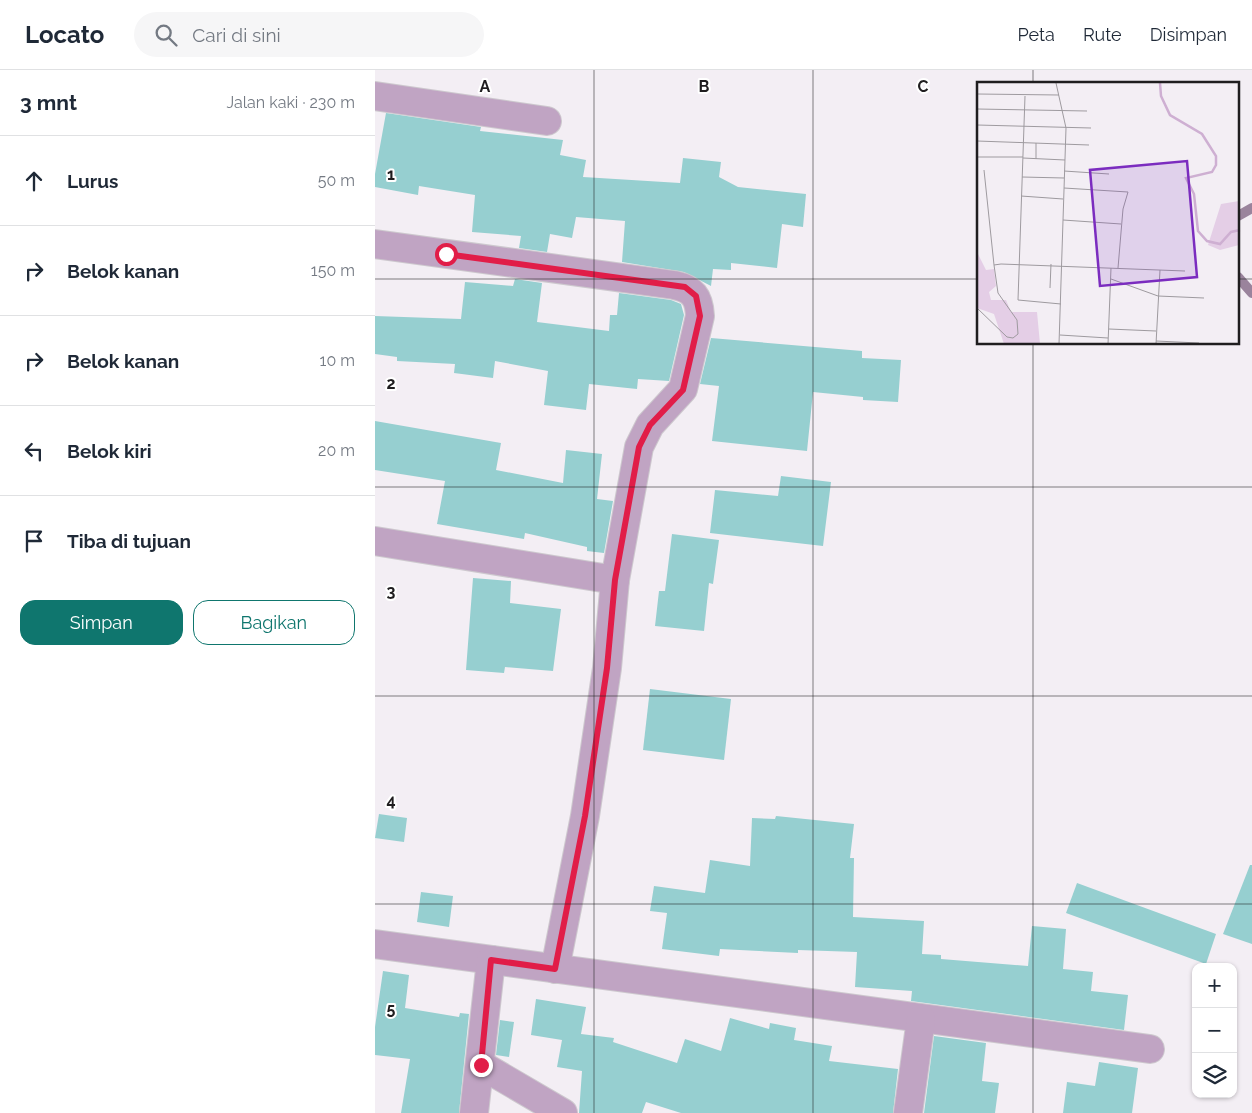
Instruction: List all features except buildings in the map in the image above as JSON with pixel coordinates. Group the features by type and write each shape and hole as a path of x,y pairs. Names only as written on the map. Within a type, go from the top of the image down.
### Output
{"street":[{"path":"375,96 547,121"},
{"path":"375,244 674,285 685,287 696,296 700,316 683,390 650,425 639,447 615,580 607,668 585,816 555,969"},
{"path":"375,541 615,580"},
{"path":"375,944 1150,1049"},
{"path":"474,1113 481,1065 491,960"},
{"path":"908,1113 921,1019"},
{"path":"481,1065 563,1113"}],"waterway":[{"path":"1239,215 1252,208"},
{"path":"1239,278 1252,293"}],"route":[{"path":"446,254 685,287 696,296 700,316 683,390 657,416 643,434 639,447 625,515 615,580 607,668 585,816 555,969 491,960 481,1065"}]}
